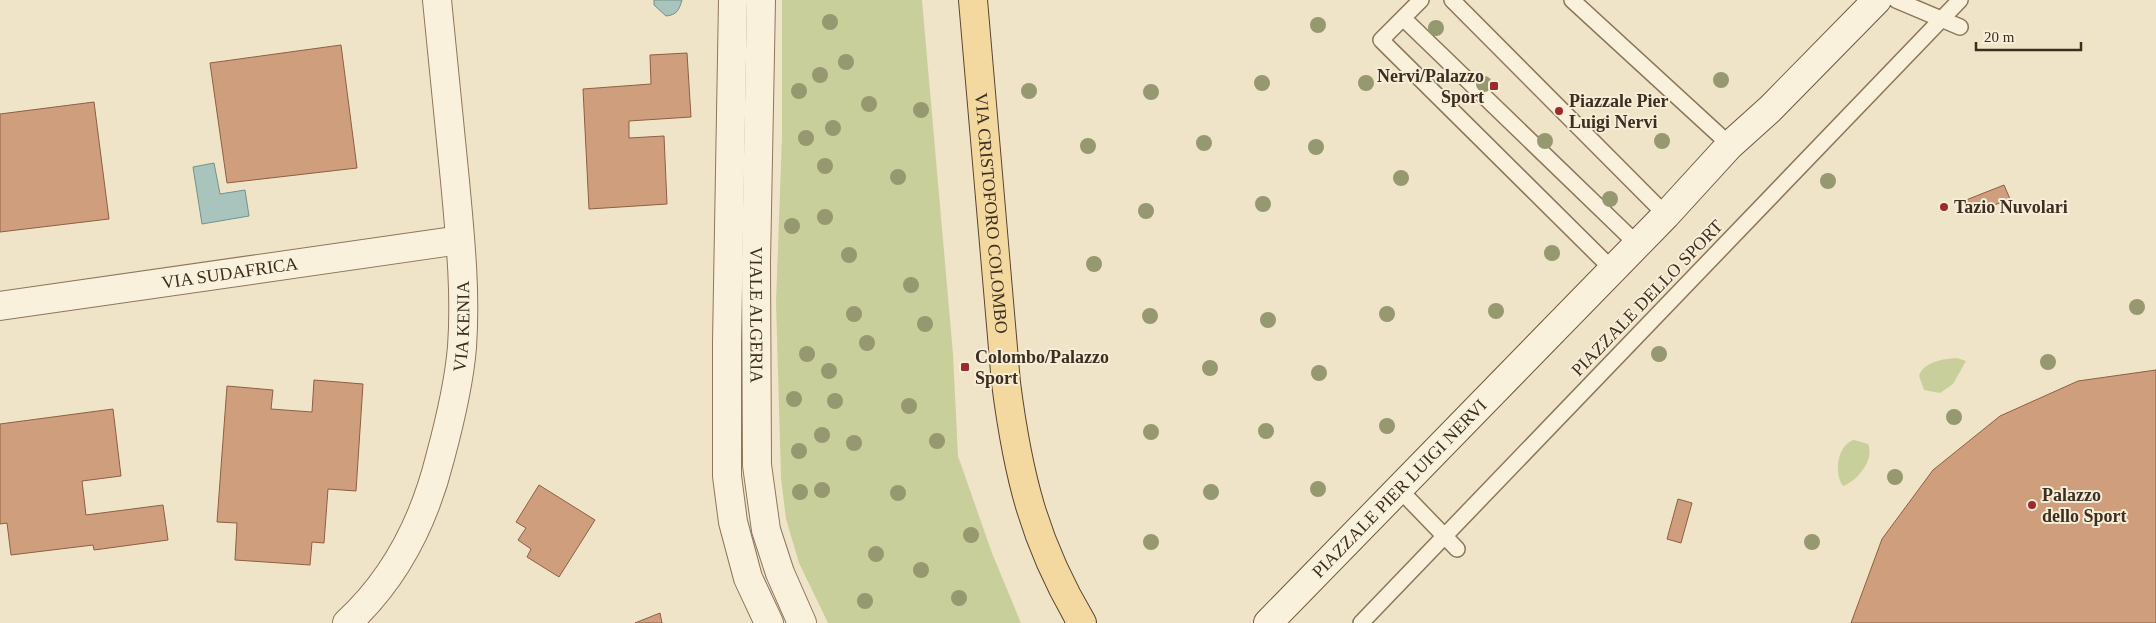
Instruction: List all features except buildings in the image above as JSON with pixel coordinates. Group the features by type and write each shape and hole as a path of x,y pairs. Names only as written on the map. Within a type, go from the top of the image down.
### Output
{"main road":[{"name":"VIA CRISTOFORO COLOMBO","path":"973,0 1006,383 1013,438 1024,489 1040,540 1082,623"}],"street":[{"name":"VIA KENIA","path":"347,623 383,585 402,557 419,525 432,488 451,415 462,348 463,305 460,240 438,0"},
{"name":"VIALE ALGERIA","path":"733,0 727,353 728,476 733,522 748,578 769,623"},
{"name":"VIALE ALGERIA","path":"761,0 756,272 757,465 766,530 780,573 802,623"},
{"name":"PIAZZALE PIER LUIGI NERVI","path":"1268,623 1613,270 1730,145 1770,109 1877,0"},
{"name":"VIA SUDAFRICA","path":"0,306 460,240"}],"lane":[{"path":"1421,0 1382,40 1613,270"},
{"path":"1452,0 1666,215"},
{"path":"1572,0 1730,145"},
{"path":"1896,0 1960,27"},
{"name":"PIAZZALE DELLO SPORT","path":"1362,623 1446,538 1960,0"},
{"path":"1403,18 1637,244"},
{"path":"1399,489 1457,549"}],"green space":[{"path":"782,0 922,0 953,354 958,456 992,553 1021,623 828,623 799,563 786,519 781,478 776,302 782,137"},
{"path":"1957,358 1966,361 1953,384 1940,393 1924,390 1919,376 1925,367 1935,362"},
{"path":"1854,440 1868,444 1870,450 1869,457 1859,475 1843,486 1838,474 1839,460 1844,447"}],"water":[{"path":"654,0 682,0 677,11 666,16 654,5"},
{"path":"214,163 220,194 245,190 249,216 202,224 193,167"}],"place":[{"name":"Nervi/Palazzo Sport","path":"1494,86"},
{"name":"Piazzale Pier Luigi Nervi","path":"1559,111"},
{"name":"Tazio Nuvolari","path":"1944,207"},
{"name":"Colombo/Palazzo Sport","path":"965,367"},
{"name":"Palazzo dello Sport","path":"2032,505"}]}
